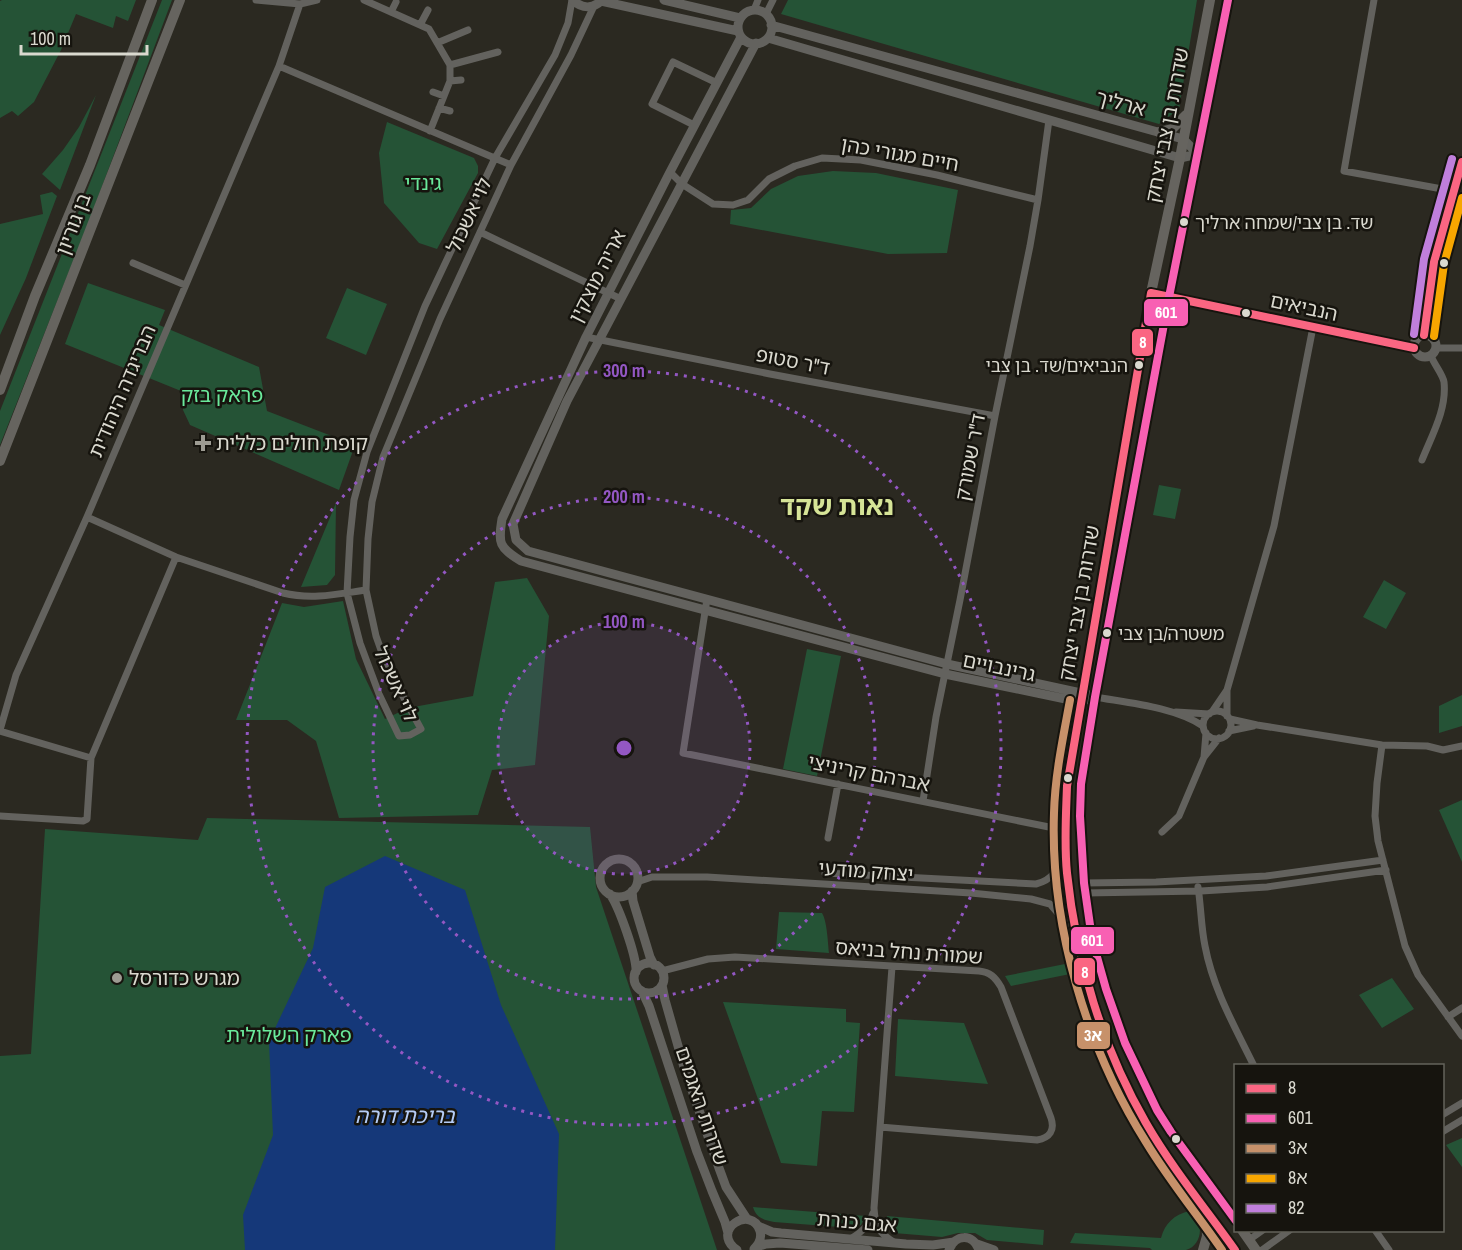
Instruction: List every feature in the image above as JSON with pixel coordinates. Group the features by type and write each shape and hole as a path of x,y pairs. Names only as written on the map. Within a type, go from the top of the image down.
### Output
{"main road":[{"name":"בן גוריון","path":"0,390 35,296 90,165 152,0"},
{"name":"בן גוריון","path":"0,461 180,0"},
{"name":"שדרות בן צבי יצחק","path":"1210,0 1151,293 1081,697 1066,786 1064,847 1069,897 1077,938 1092,995 1119,1069 1161,1145 1235,1250"},
{"name":"שדרות בן צבי יצחק","path":"1228,0 1169,297 1095,696 1080,800 1084,888 1089,920 1099,966 1115,1017 1157,1110 1234,1219"},
{"path":"1159,132 1172,129 1188,112"},
{"path":"1203,1250 1207,1236 1206,1210"},
{"path":"1243,1232 1256,1250"}],"street":[{"path":"256,0 300,4 317,0"},
{"path":"364,0 429,29 450,65 450,81 430,130"},
{"path":"572,0 584,7 599,2 740,34"},
{"name":"לוי אשכול","path":"572,0 565,33 555,55 495,158 425,306 367,452 354,500 347,593 360,643 379,694 399,736 410,735 420,729 387,667 376,636 366,591 372,502 383,457 440,318 511,165 599,2"},
{"path":"664,0 740,18"},
{"path":"754,10 758,0"},
{"path":"766,14 773,0"},
{"path":"1374,0 1344,171 1453,191"},
{"path":"391,12 396,2"},
{"name":"הבריגדה היהודית","path":"91,758 0,731 16,675 87,517 279,66 300,4"},
{"path":"420,24 428,10"},
{"path":"754,10 766,14 771,24 768,38 756,44 745,41 740,34 738,24 740,18 748,11 754,10"},
{"name":"ארליך","path":"771,24 1183,139 1198,154"},
{"path":"437,43 468,30"},
{"name":"אריה מוצקין","path":"499,537 502,519 586,338 740,34"},
{"name":"ארליך","path":"768,38 1180,158 1198,154"},
{"name":"אריה מוצקין","path":"516,540 513,524 567,401 756,44"},
{"path":"450,65 498,52"},
{"path":"694,125 652,105 673,62 717,83"},
{"path":"279,66 511,165"},
{"path":"450,81 461,80"},
{"path":"433,92 444,96"},
{"path":"439,108 450,111"},
{"name":"ד\"ר שמורק","path":"923,801 929,753 1030,246 1049,120"},
{"name":"חיים מגורי כהן","path":"670,172 713,204 733,205 748,200 769,179 795,166 822,158 861,160 937,175 1038,200"},
{"path":"1424,335 1434,262 1462,162"},
{"path":"480,232 621,299"},
{"path":"133,263 186,285"},
{"name":"הנביאים","path":"1151,293 1414,348"},
{"path":"1204,757 1204,719 1227,690 1270,544 1313,327"},
{"path":"1422,460 1444,406 1444,379 1436,367 1434,352 1436,344 1434,339 1424,335 1416,339 1414,348 1416,353 1423,358 1434,352 1462,348"},
{"name":"ד\"ר סטופ","path":"586,338 995,416"},
{"path":"87,517 176,557 299,597 366,591"},
{"name":"גרינבויים","path":"499,537 505,550 521,561 706,604"},
{"name":"גרינבויים","path":"516,540 528,551 706,604 946,669 1081,697 1095,696"},
{"path":"0,816 84,821 87,819 91,758 176,557"},
{"name":"אברהם קריניצי","path":"706,604 684,753 1049,826"},
{"path":"1095,696 1167,711 1197,722 1210,737 1219,738 1227,735 1231,727 1227,690"},
{"path":"1167,711 1222,712 1229,717 1257,725 1382,745 1427,746 1443,750 1462,746"},
{"path":"1229,731 1257,725"},
{"path":"1162,832 1179,816 1204,757 1219,738"},
{"path":"1382,745 1375,816 1378,841 1405,946 1418,975 1462,1036"},
{"path":"828,838 838,784"},
{"name":"יצחק מודעי","path":"825,873 1028,884 1043,882 1055,872 1060,864 1064,847"},
{"path":"610,894 618,907 635,962 636,985 642,991 653,993 662,985 664,978 650,957 633,901 637,875 632,865 621,859 610,861 602,869 600,879 603,889 610,894 625,896 634,886"},
{"path":"1084,888 1266,876 1383,860"},
{"path":"1084,888 1199,891 1267,887 1386,870"},
{"name":"יצחק מודעי","path":"634,886 652,877 707,877 1001,896 1050,904 1077,938"},
{"path":"924,891 937,878"},
{"path":"1197,880 1205,946 1214,981 1253,1064"},
{"name":"שמורת נחל בניאס","path":"658,968 705,959 735,957 979,971 992,975 1000,987 1051,1118 1053,1128 1051,1133 1037,1140 880,1127"},
{"path":"636,972 644,964 658,968"},
{"path":"850,1239 866,1228 874,1208 892,967"},
{"name":"שדרות האגמים","path":"662,985 684,1067 718,1168 726,1187 747,1219"},
{"name":"שדרות האגמים","path":"642,991 697,1152 726,1221 729,1242 734,1249"},
{"path":"1448,1017 1462,1008"},
{"path":"1444,1114 1462,1103"},
{"path":"1444,1131 1462,1120"},
{"path":"874,1208 879,1230 896,1243"},
{"path":"728,1233 735,1222 747,1219"},
{"name":"אגם כנרת","path":"747,1219 772,1232 951,1246 960,1238 965,1238 970,1239 978,1247"},
{"path":"754,1248 761,1237 758,1226"},
{"path":"1235,1250 1260,1232"},
{"path":"1262,1250 1287,1232"},
{"path":"1376,1232 1389,1250"},
{"name":"אגם כנרת","path":"754,1248 780,1243 868,1250"},
{"path":"978,1247 994,1250"}],"green space":[{"path":"136,0 128,21 116,16 113,28 76,14 61,50 34,102 18,116 12,111 0,118 0,1"},
{"path":"162,0 172,0 89,221 0,445 0,411"},
{"path":"788,0 1197,0 1179,109 1159,124 781,14"},
{"path":"96,95 60,190 42,174 79,127"},
{"name":"גינדי","path":"387,122 474,158 478,166 478,173 437,249 419,243 384,203 379,153"},
{"path":"833,171 876,173 958,190 947,253 888,254 730,224 731,210 751,208 771,189 798,176"},
{"path":"52,192 57,196 26,278 0,335 0,224 43,214 40,195"},
{"name":"פראק בזק","path":"88,283 165,310 159,325 259,367 267,411 355,445 339,490 190,425 183,410 181,391 65,344"},
{"path":"347,288 387,304 366,355 326,338"},
{"path":"1159,485 1181,489 1175,519 1153,515"},
{"path":"336,503 335,575 327,585 301,587"},
{"path":"527,578 549,616 535,765 492,770 478,815 339,818 316,741 287,720 236,720 282,603 304,607 343,601 356,659 385,719 408,708 473,696 495,582"},
{"path":"1384,580 1406,593 1386,629 1363,617"},
{"path":"807,649 841,656 817,776 783,769"},
{"path":"1462,695 1462,726 1439,733 1439,706"},
{"path":"1462,800 1462,862 1439,810"},
{"name":"פארק השלולית","path":"207,818 590,827 596,887 717,1250 0,1250 0,1056 31,1054 45,829 198,840"},
{"path":"779,912 822,913 829,953 776,949"},
{"path":"1065,964 1070,974 1011,986 1005,976"},
{"path":"1392,978 1414,1009 1382,1028 1359,995"},
{"path":"723,1002 846,1009 846,1022 860,1023 854,1112 822,1111 817,1166 781,1163"},
{"path":"898,1019 964,1023 988,1084 895,1076"},
{"path":"1462,1138 1462,1167 1446,1145"},
{"path":"753,1207 866,1216 861,1225 852,1228 774,1222 761,1218"},
{"path":"1189,1211 1197,1221 1200,1230 1194,1246 1186,1250 1152,1250 1150,1248 1070,1243 1075,1233 1161,1238 1171,1220"},
{"path":"887,1216 1044,1230 1043,1245 987,1240 975,1233 958,1233 942,1237 894,1233 890,1229"}],"water":[{"name":"בריכת דורה","path":"385,856 465,890 501,1005 559,1134 555,1250 245,1250 243,1215 273,1135 269,1041 313,948 325,887"}],"transit line":[{"name":"601","path":"1228,0 1169,297 1095,697 1081,784 1080,816 1084,883 1092,939 1125,1043 1157,1110 1234,1218"},
{"name":"82","path":"1414,334 1424,259 1452,159"},
{"name":"8","path":"1424,335 1434,262 1462,162"},
{"name":"8א","path":"1434,336 1444,264 1462,198"},
{"name":"8","path":"1235,1250 1156,1140 1116,1064 1084,970 1067,873 1065,840 1067,786 1151,293 1414,348"},
{"name":"3א","path":"1070,700 1056,785 1054,855 1058,898 1076,984 1089,1026 1125,1105 1164,1170 1222,1250"}],"place":[{"name":"שד. בן צבי/שמחה ארליך","path":"1184,222"},
{"name":"הנביאים/שד. בן צבי","path":"1139,365"},
{"name":"קופת חולים כללית","path":"203,443"},
{"name":"משטרה/בן צבי","path":"1107,633"},
{"name":"מגרש כדורסל","path":"117,978"}],"district":[{"name":"נאות שקד","path":"837,506"}]}
